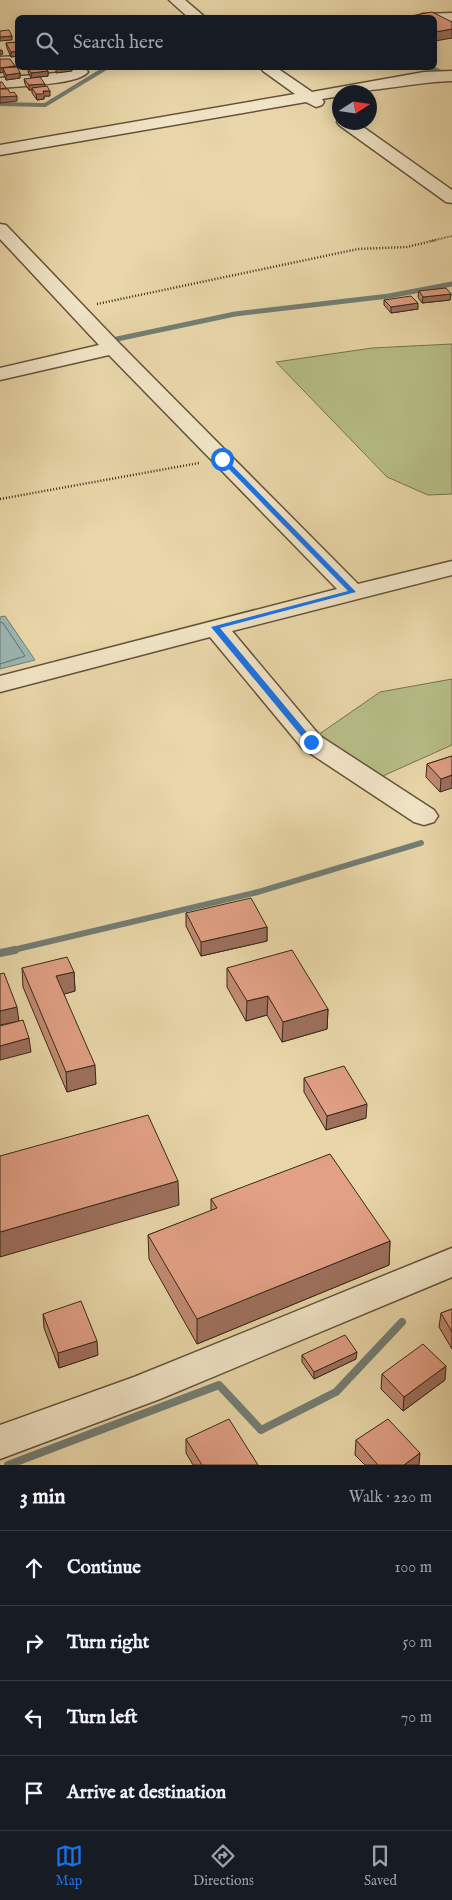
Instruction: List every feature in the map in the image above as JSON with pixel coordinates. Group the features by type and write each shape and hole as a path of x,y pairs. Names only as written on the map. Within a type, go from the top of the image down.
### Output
{"street":[{"path":"176,0 196,15"},
{"path":"437,18 452,17"},
{"path":"0,62 15,60"},
{"path":"0,83 70,76 80,72 79,70"},
{"path":"271,70 332,114"},
{"path":"0,150 424,78 452,76"},
{"path":"356,130 452,198"},
{"path":"0,229 75,309 353,592"},
{"path":"0,374 113,348"},
{"path":"0,684 215,627 452,568"},
{"path":"215,627 311,742 424,816"},
{"path":"0,1442 147,1388 452,1262"}],"path":[{"path":"75,309 358,249 407,247 452,236"},
{"path":"0,500 222,459"}],"green space":[{"path":"452,344 452,494 428,495 387,477 276,362 372,348"},
{"path":"452,679 452,745 376,779 315,737 380,692"}],"water":[{"path":"5,616 35,660 0,669 0,617"}],"building":[{"path":"432,12 452,22 452,29 437,32 437,15 416,15"},
{"path":"9,30 12,36 0,37 0,31"},
{"path":"15,42 15,51 11,52 6,43"},
{"path":"0,59 10,59 15,66 0,68"},
{"path":"15,67 15,70 18,70 20,73 6,75 3,68"},
{"path":"29,70 48,71 31,73"},
{"path":"40,77 45,84 29,85 24,79"},
{"path":"0,82 2,82 6,88 0,89"},
{"path":"47,86 50,91 43,91 44,94 36,94 32,88"},
{"path":"0,89 8,89 10,93 14,92 17,96 0,97"},
{"path":"446,288 451,294 423,297 419,291"},
{"path":"411,296 418,303 391,307 384,300"},
{"path":"452,756 452,775 441,779 427,764"},
{"path":"251,898 267,927 201,942 186,913"},
{"path":"292,950 328,1009 283,1022 268,996 247,1001 227,968"},
{"path":"67,957 74,972 56,976 95,1065 66,1072 22,968"},
{"path":"4,973 17,1007 0,1011 0,974"},
{"path":"23,1020 29,1038 0,1046 0,1026"},
{"path":"344,1066 367,1104 327,1116 304,1078"},
{"path":"148,1115 178,1181 0,1232 0,1156"},
{"path":"330,1154 390,1241 197,1319 148,1235 217,1208 211,1199"},
{"path":"81,1301 97,1341 58,1353 43,1314"},
{"path":"452,1309 452,1332 441,1313"},
{"path":"345,1335 357,1352 314,1372 302,1355"},
{"path":"423,1344 446,1366 404,1397 382,1374"},
{"path":"229,1419 258,1465 202,1465 186,1439"},
{"path":"388,1419 420,1453 404,1465 378,1465 356,1440"}],"waterway":[{"path":"0,104 45,105 103,70"},
{"path":"437,70 443,73 452,72"},
{"path":"117,339 235,314 389,296 452,284"},
{"path":"9,951 258,892 421,843"},
{"path":"0,953 15,950"},
{"path":"8,1465 219,1385 261,1430 336,1392 402,1322"}],"route":[{"path":"222,459 353,592 215,627 311,742"}]}
